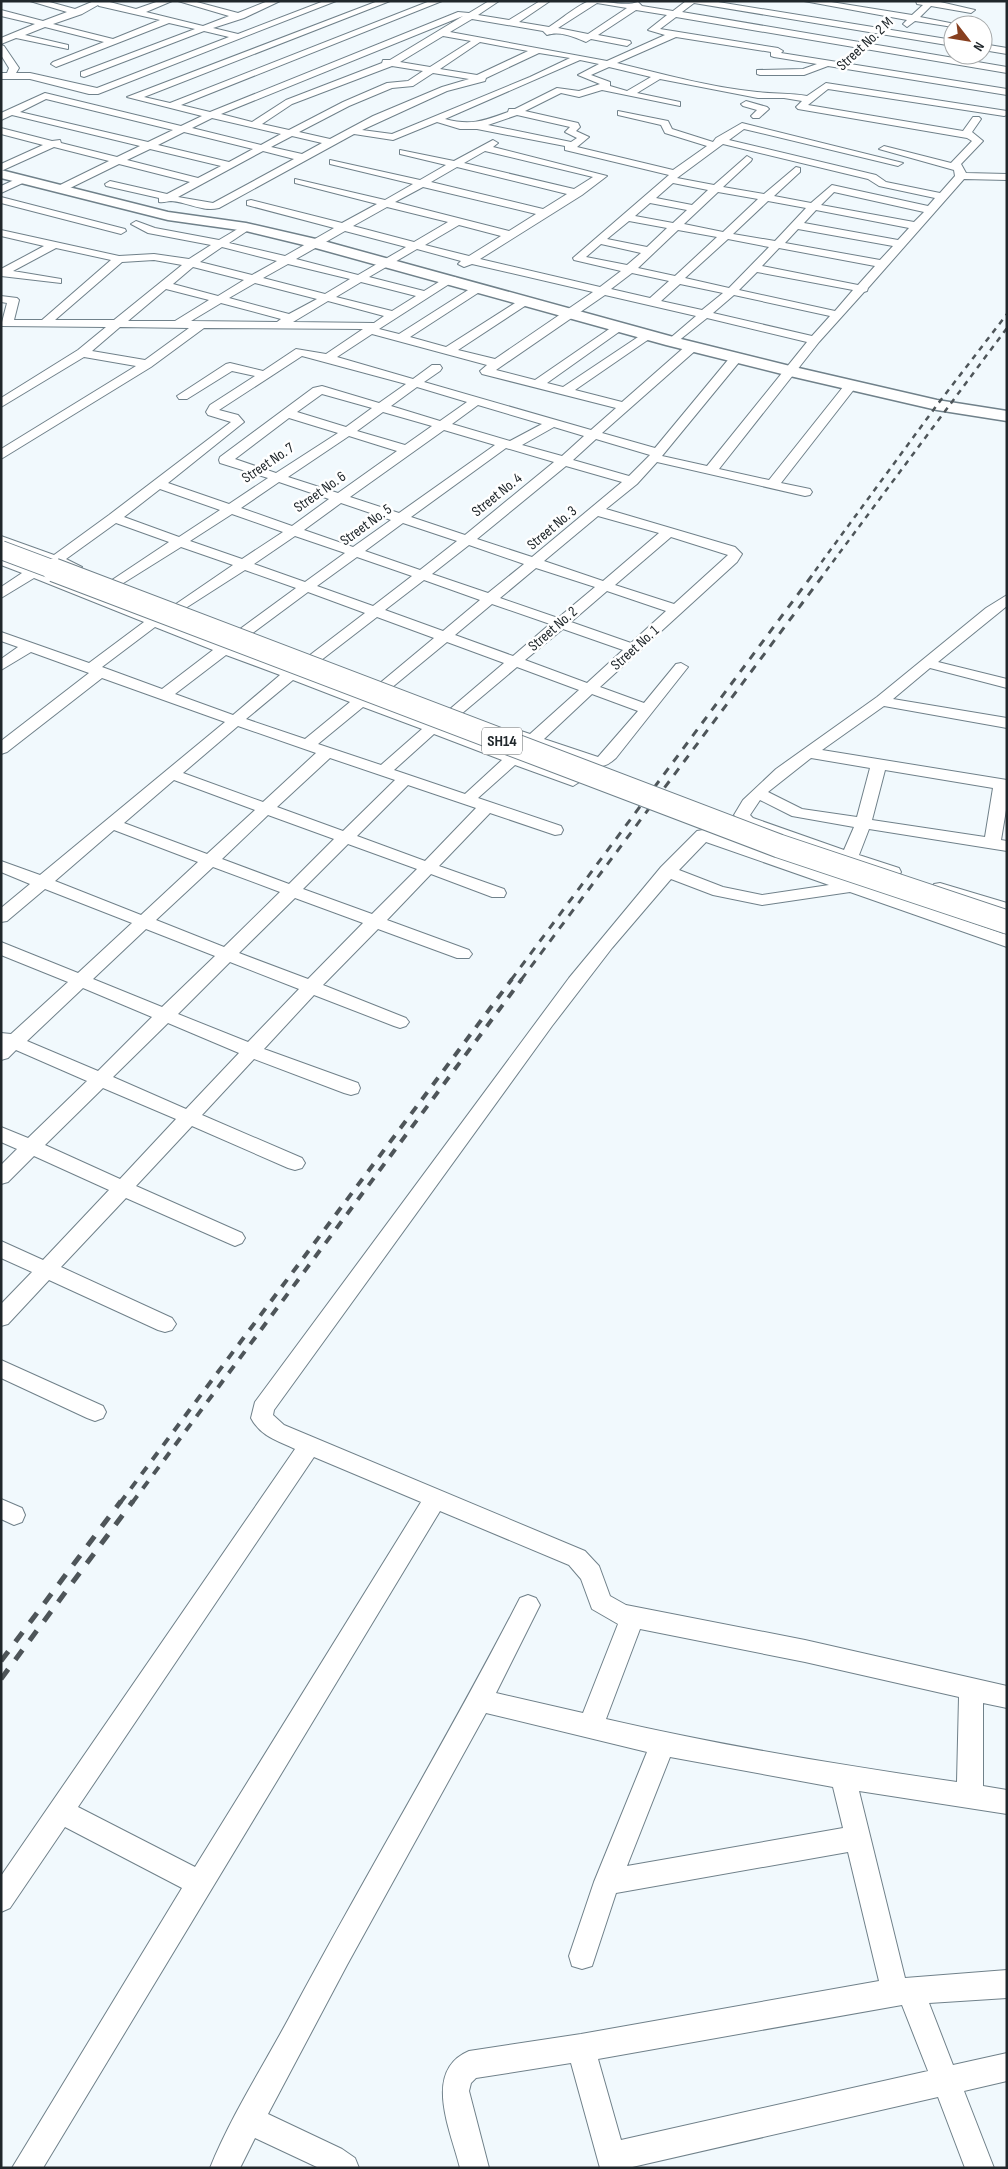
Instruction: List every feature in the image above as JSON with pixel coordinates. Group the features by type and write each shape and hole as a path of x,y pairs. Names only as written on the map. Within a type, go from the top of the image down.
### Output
{"main road":[{"path":"1,174 88,196 146,216 246,227 315,243 527,300 672,342 790,371 937,406 1007,416"},
{"name":"SH14","path":"1,550 779,846 1007,922"}],"street":[{"path":"34,1 94,16"},
{"path":"136,16 168,1"},
{"path":"182,1 376,49"},
{"path":"56,64 223,1"},
{"path":"84,74 276,1"},
{"path":"6,76 30,76 94,92 235,36 332,1"},
{"path":"135,97 386,1"},
{"path":"171,106 341,41 438,1"},
{"path":"60,189 211,115 495,1"},
{"path":"80,252 146,216 168,197 290,133 386,87 408,85 546,1"},
{"path":"521,47 594,1"},
{"path":"599,1 839,42 859,68 906,75 946,85 1007,70"},
{"path":"563,54 643,1"},
{"path":"778,50 652,30 694,1 943,41"},
{"path":"693,37 741,1"},
{"path":"808,1 835,3 873,12 943,23"},
{"path":"831,49 885,1"},
{"path":"915,1 931,2 971,10"},
{"path":"966,15 980,1"},
{"path":"1,40 101,2 136,16 150,15 339,63"},
{"name":"Street No. 2 M","path":"859,68 931,2"},
{"path":"407,3 627,43"},
{"path":"835,3 774,55 823,60 906,75 946,85 1004,113"},
{"path":"736,44 781,7"},
{"path":"3,14 148,49"},
{"path":"252,125 289,102 391,63 442,33 466,14"},
{"path":"52,52 110,29"},
{"path":"1,31 65,47"},
{"path":"442,33 579,57 692,84 758,95 811,96 910,111 984,103 1007,92"},
{"path":"477,126 516,112 560,90 579,94 602,87 607,84 583,76 674,34"},
{"path":"906,75 943,37"},
{"path":"994,41 1007,43"},
{"path":"655,42 671,46"},
{"path":"1,48 14,68 6,76"},
{"path":"993,49 1007,51"},
{"path":"110,184 205,206 215,206 384,114 445,89 462,86 537,50"},
{"path":"359,56 478,78 512,88"},
{"path":"354,131 390,137 512,88 579,57"},
{"path":"760,72 804,72 823,60"},
{"path":"898,124 910,111 946,85 967,65"},
{"path":"711,470 814,340 863,289 943,198 959,172 957,163 978,141 969,135 801,107 824,86 859,68 906,75 946,85 984,103 998,122"},
{"path":"692,84 709,74"},
{"path":"628,94 658,77"},
{"path":"533,79 558,86 560,90"},
{"path":"969,135 967,131 984,103 1007,79"},
{"path":"6,115 68,86"},
{"path":"602,87 673,103 656,112"},
{"path":"102,90 333,143"},
{"path":"45,96 180,130 304,158"},
{"path":"1,168 146,100"},
{"path":"480,101 516,112 575,125 576,127 570,132 584,137 569,148 714,189 917,226"},
{"path":"746,104 764,110 716,143 673,177 578,258 838,315"},
{"path":"621,113 665,123 668,131 716,143 770,151 872,177 883,184 943,198"},
{"path":"6,115 84,130 230,165"},
{"path":"756,116 772,120"},
{"path":"435,119 460,126 477,126 573,145"},
{"path":"742,126 791,137 848,143 959,172 1007,176"},
{"path":"770,151 805,128"},
{"path":"1,131 200,181"},
{"path":"848,143 898,163"},
{"path":"820,164 848,143"},
{"path":"178,324 344,226 488,146 602,174 600,178 578,193 470,260 427,295 328,358"},
{"path":"404,152 578,193"},
{"path":"1,154 21,159"},
{"path":"626,407 486,371 495,363 602,292 650,251 747,159"},
{"path":"334,162 546,213"},
{"path":"88,196 144,167"},
{"path":"652,303 680,280 724,236 796,170"},
{"path":"672,342 732,291 843,178"},
{"path":"1,190 23,179"},
{"path":"299,180 512,235"},
{"path":"832,188 931,210"},
{"path":"648,199 694,208"},
{"path":"1,200 121,231"},
{"path":"251,203 470,260 704,316 814,340"},
{"path":"146,216 152,231 289,259 427,295"},
{"path":"625,217 776,246 884,264"},
{"path":"280,325 458,221"},
{"path":"795,225 901,244"},
{"path":"1,403 82,353 191,263 218,243 246,227"},
{"path":"1,233 52,246 119,259 154,258 191,263 394,315"},
{"path":"1,245 16,237"},
{"path":"598,240 650,251"},
{"path":"2,273 52,246"},
{"path":"46,322 119,259"},
{"path":"755,268 863,289"},
{"path":"2,273 57,281"},
{"path":"164,285 292,319"},
{"path":"401,338 480,287"},
{"path":"1,299 13,300 4,323 280,325 373,328 401,338 495,363"},
{"path":"449,350 527,300"},
{"path":"1,455 147,364 202,324"},
{"path":"537,384 619,327"},
{"path":"565,391 648,335"},
{"name":"Street No. 4","path":"315,658 422,576 595,436 692,347"},
{"path":"55,560 114,518 237,424 239,421 237,419 211,411 300,352 328,358 552,423 656,456 805,492"},
{"path":"82,353 147,364"},
{"name":"Street No. 3","path":"366,703 632,481 656,456 736,358"},
{"path":"183,396 230,367 265,375"},
{"name":"Street No. 7","path":"117,583 346,432 436,368"},
{"path":"773,484 851,385"},
{"path":"632,481 319,390 225,460 677,610"},
{"name":"Street No. 6","path":"181,607 293,531 476,402"},
{"path":"287,413 407,450"},
{"name":"Street No. 5","path":"246,632 509,444 552,423"},
{"path":"159,484 635,649"},
{"path":"597,511 730,550 735,554"},
{"path":"114,518 647,709"},
{"name":"Street No. 2","path":"383,771 437,729 670,532"},
{"path":"1,540 385,686 596,762 602,762 610,756 681,667"},
{"name":"Street No. 1","path":"533,740 635,649 732,559 735,554"},
{"path":"1,560 224,649 573,780"},
{"path":"1,594 32,572"},
{"path":"1007,599 881,701 758,793 743,809 742,815 747,821 766,829 1007,909"},
{"path":"1,749 154,621"},
{"path":"1,636 234,720 555,830"},
{"path":"1,666 29,646"},
{"path":"164,695 224,649"},
{"path":"926,663 1007,684"},
{"path":"1,917 291,674"},
{"path":"881,701 1007,723"},
{"path":"307,745 366,703"},
{"path":"295,1163 100,1079 5,1044 80,980 327,752"},
{"path":"758,793 798,813 999,845 1004,785 809,753"},
{"path":"467,800 513,758"},
{"path":"850,857 863,824 879,764"},
{"path":"171,774 498,894"},
{"path":"1,1177 227,955 290,890 405,779"},
{"path":"1,1318 310,988 487,807"},
{"path":"742,815 703,835 667,871 612,935 547,1017 263,1408 262,1418 268,1425 310,1445 577,1558 588,1568 594,1578 600,1602 621,1615 699,1628 1007,1698"},
{"path":"112,824 374,923 463,954"},
{"path":"703,835 1007,941"},
{"path":"1,866 400,1022"},
{"path":"667,871 719,891 762,900 850,887"},
{"path":"1,948 166,1014 252,1051 351,1088"},
{"path":"1,1134 235,1238"},
{"path":"1,1249 165,1324"},
{"path":"1,1368 95,1412"},
{"path":"1,1899 310,1445"},
{"path":"26,2168 436,1498"},
{"path":"224,2168 337,1955 480,1700 528,1605"},
{"path":"590,1726 633,1617"},
{"path":"970,1798 971,1690"},
{"path":"480,1700 664,1744 843,1777 970,1798 1007,1802"},
{"path":"582,1956 607,1882 664,1744"},
{"path":"843,1777 858,1838 902,1992 946,2079 980,2168"},
{"path":"62,1812 201,1884"},
{"path":"607,1882 858,1838"},
{"path":"475,2168 455,2091 459,2075 470,2065 581,2048 902,1992 1007,1984"},
{"path":"581,2048 613,2162 946,2079 1007,2067"},
{"path":"248,2120 332,2159 346,2168"}],"railway":[{"path":"815,571 937,405 1007,314"},
{"path":"826,571 1007,328"},
{"path":"511,980 816,570"},
{"path":"521,980 827,570"},
{"path":"120,1503 512,979"},
{"path":"132,1503 522,979"},
{"path":"1,1661 121,1501"},
{"path":"1,1679 133,1501"}]}
